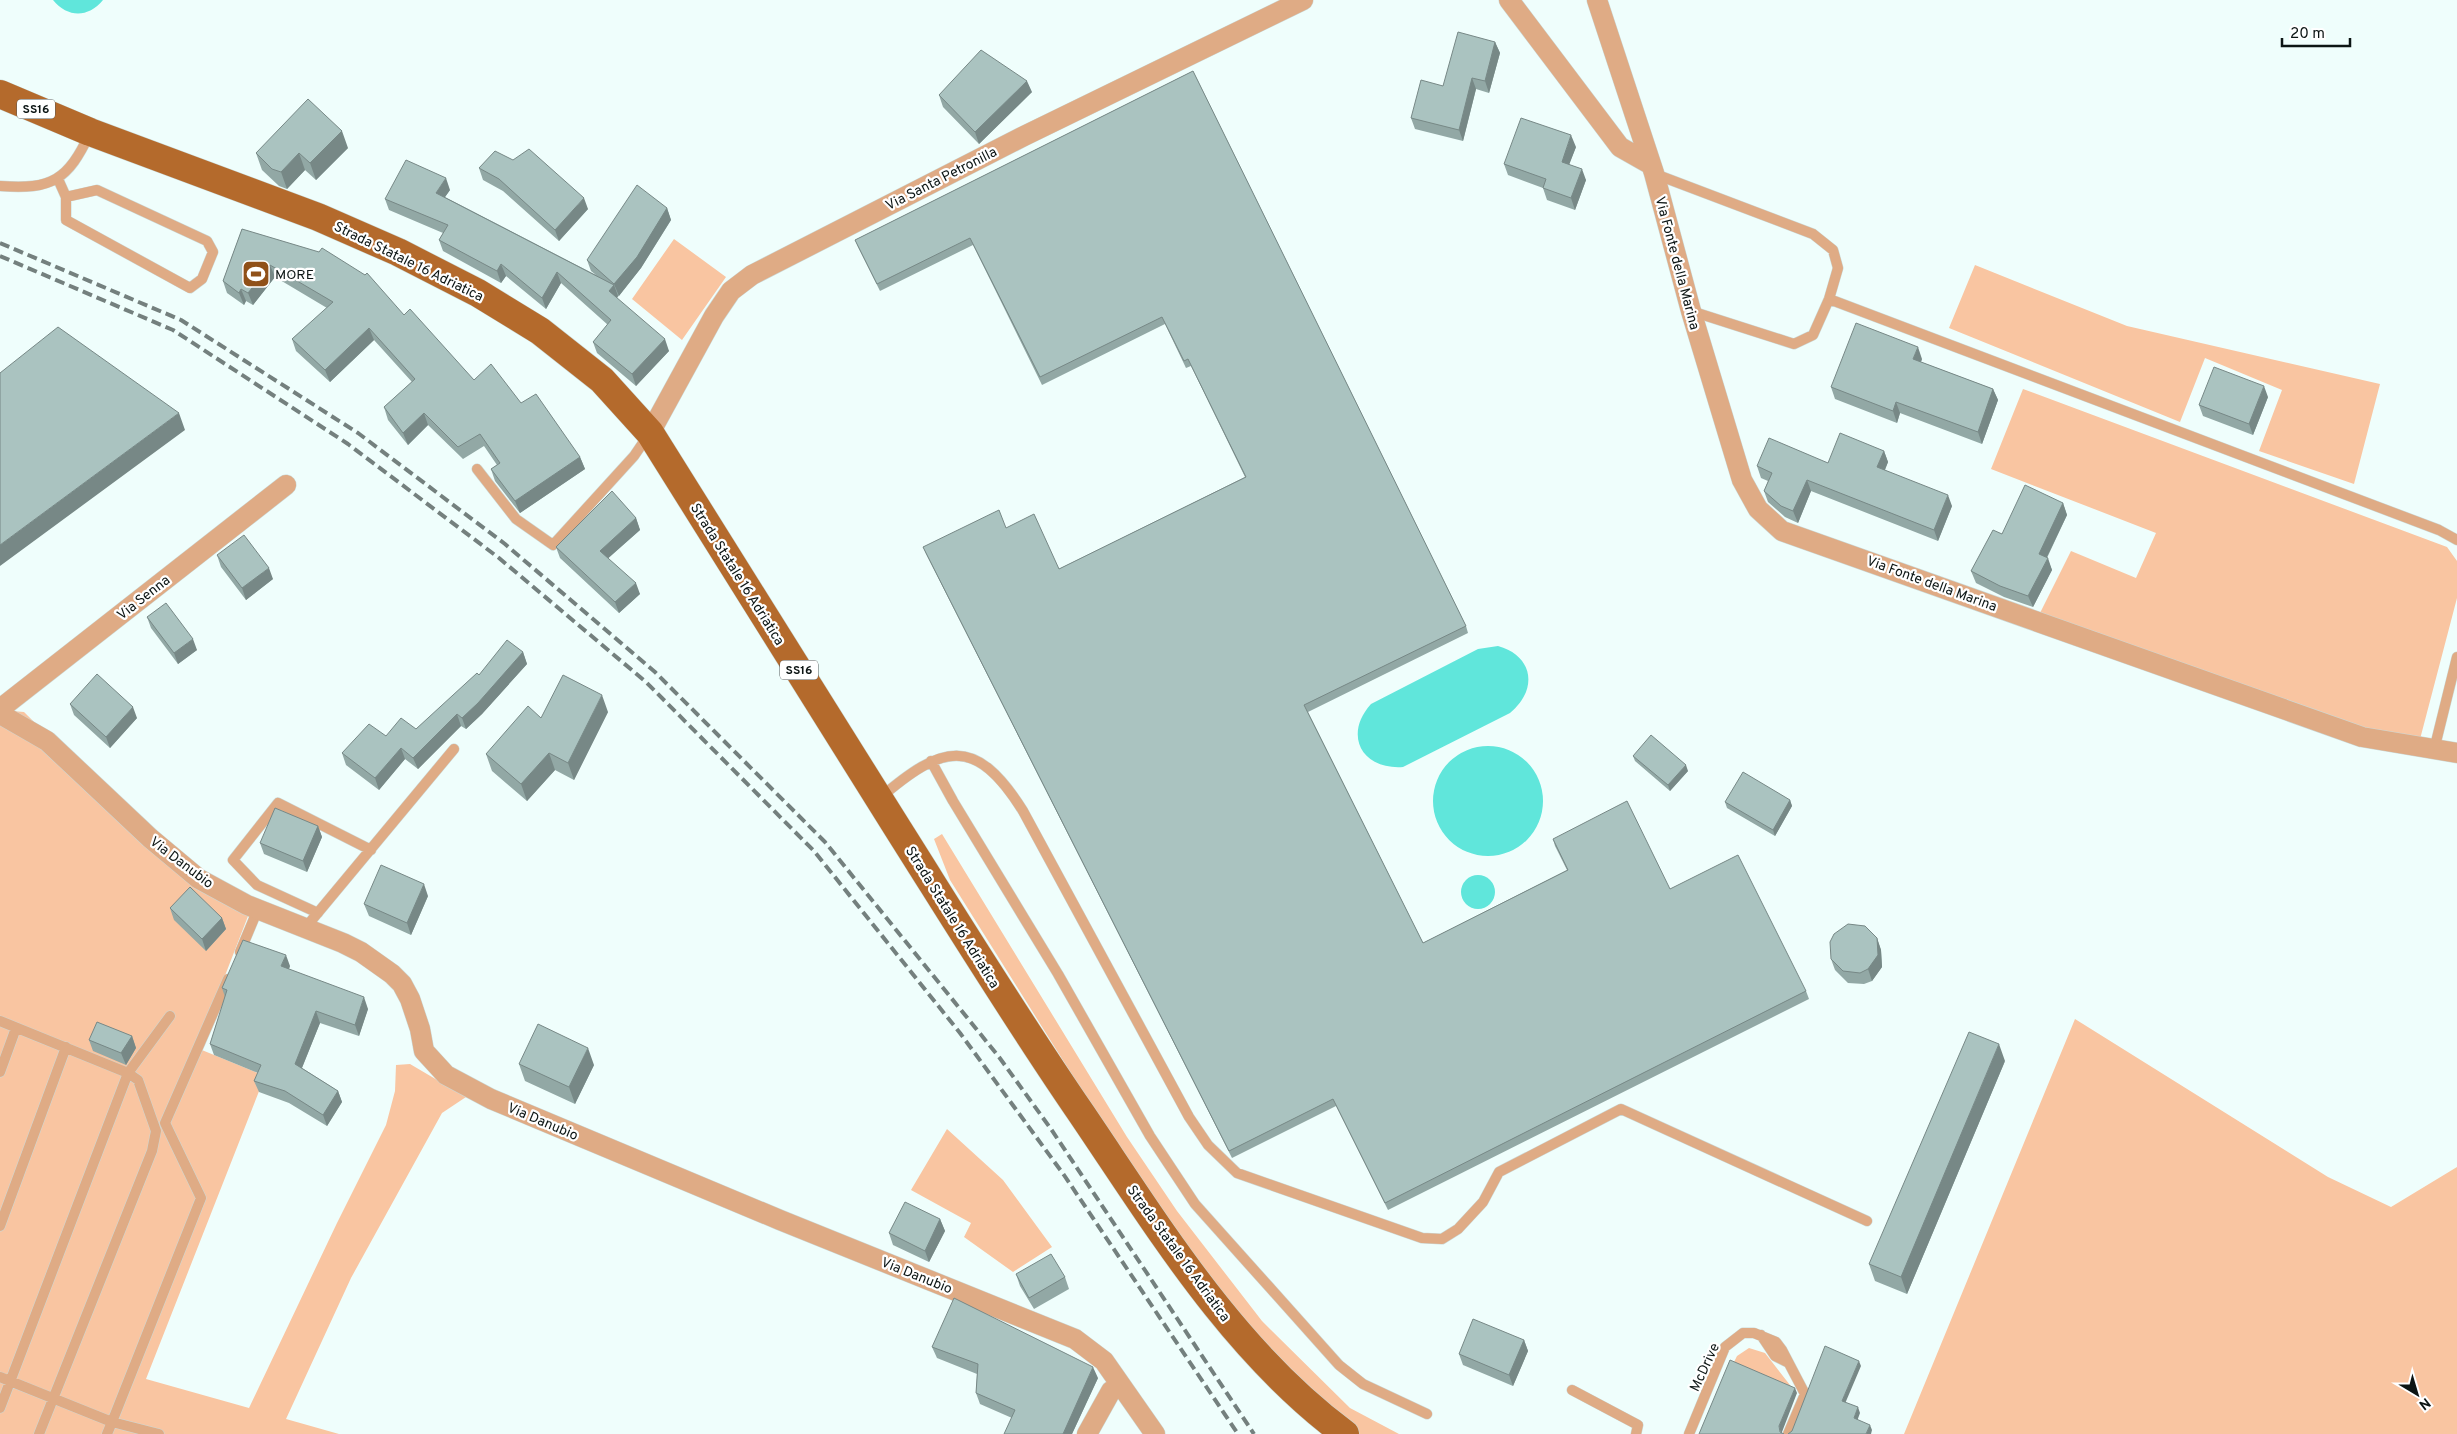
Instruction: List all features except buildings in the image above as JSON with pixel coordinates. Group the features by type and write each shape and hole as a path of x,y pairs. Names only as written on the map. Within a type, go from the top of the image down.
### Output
{"main road":[{"name":"Strada Statale 16 Adriatica","path":"0,94 81,128 318,217 398,252 478,293 540,331 602,380 650,433 1029,1037 1200,1288 1236,1332 1276,1374 1345,1434"}],"street":[{"name":"Via Santa Petronilla","path":"650,433 714,316 731,291 752,275 1024,136 1303,0"},
{"path":"1509,0 1620,147 1652,168"},
{"name":"Via Fonte della Marina","path":"1597,0 1652,168 1691,311 1742,480 1758,509 1782,530 2362,737 2457,753"},
{"name":"Via Senna","path":"0,709 286,485"},
{"name":"Via Danubio","path":"0,714 46,742 150,838 200,878 258,909 312,920 392,974 402,984 410,999 420,1029 424,1051 446,1075 469,1088 780,1220 1074,1339 1104,1361 1155,1434"},
{"path":"1087,1434 1111,1392 1120,1384"}],"lane":[{"path":"0,186 29,188 58,178 72,167 81,128"},
{"path":"1652,168 1813,234 1832,250 1838,268 1829,299 1813,335 1794,344 1691,311"},
{"path":"58,178 66,197 66,220 190,288 202,279 213,252 207,241 97,190 66,197"},
{"path":"1829,299 2439,530 2457,540"},
{"path":"477,469 516,519 553,545 634,456 650,433"},
{"path":"2434,750 2457,657"},
{"path":"371,850 278,803 233,860 257,885 312,920 371,850 454,749"},
{"path":"879,798 908,774 945,756 966,757 981,762 1000,778 1022,811 1188,1117 1208,1145 1237,1173 1422,1238 1442,1239 1458,1229 1483,1202 1500,1172 1621,1109 1867,1221"},
{"path":"932,761 953,801 1058,974 1150,1136 1195,1204 1339,1365 1363,1384 1427,1414"},
{"path":"107,1434 201,1198 165,1123 258,909"},
{"path":"0,1408 128,1073 170,1016"},
{"path":"0,1021 128,1073 138,1080 156,1131 152,1151 39,1434"},
{"path":"0,1072 16,1028"},
{"path":"0,1226 66,1048"},
{"name":"McDrive","path":"1689,1434 1725,1346 1743,1333 1761,1335 1776,1342 1805,1394 1788,1434"},
{"path":"0,1377 112,1422 159,1434"},
{"path":"1572,1390 1638,1426 1636,1434"}],"shaded area":[{"path":"674,239 726,277 682,340 632,299"},
{"path":"1975,265 2127,326 2380,384 2354,484 2259,451 2282,390 2205,358 2180,422 1949,328"},
{"path":"2023,389 2447,547 2457,561 2457,598 2419,743 2356,730 2039,615 2071,551 2136,578 2156,533 1991,469"},
{"path":"0,710 24,712 146,833 250,911 197,1048 265,1076 146,1379 249,1408 386,1125 395,1091 396,1065 410,1064 466,1097 442,1113 351,1278 286,1419 339,1434 0,1434"},
{"path":"942,834 1127,1137 1177,1211 1262,1321 1350,1408 1399,1434 1359,1434 1341,1422 1225,1305 1106,1129 950,880 934,839"},
{"path":"2075,1019 2328,1177 2391,1207 2457,1167 2457,1434 1904,1434"},
{"path":"947,1129 1003,1180 1052,1247 1013,1272 964,1237 971,1223 911,1190"},
{"path":"1749,1348 1765,1353 1797,1394 1732,1366 1737,1356"}],"water":[{"path":"53,0 103,0 91,10 78,14 65,10"},
{"path":"1498,646 1519,657 1528,675 1525,694 1510,713 1403,767 1377,763 1367,757 1361,748 1358,738 1358,727 1371,704 1478,649"},
{"path":"1488,746 1509,750 1527,762 1539,780 1543,801 1539,822 1527,840 1509,852 1488,856 1467,852 1449,840 1437,822 1433,801 1437,780 1449,762 1467,750"},
{"path":"1478,875 1485,876 1490,880 1494,885 1494,899 1490,904 1485,908 1478,909 1471,908 1466,904 1462,899 1461,892 1462,885 1466,880 1471,876"}],"railway":[{"path":"0,243 181,320 358,433 505,544 655,672 825,842 999,1057 1051,1129 1254,1434"},
{"path":"0,256 173,330 348,444 499,558 646,682 814,851 960,1033 1064,1175 1238,1434"}],"place":[{"name":"MORE","path":"256,274"}]}
